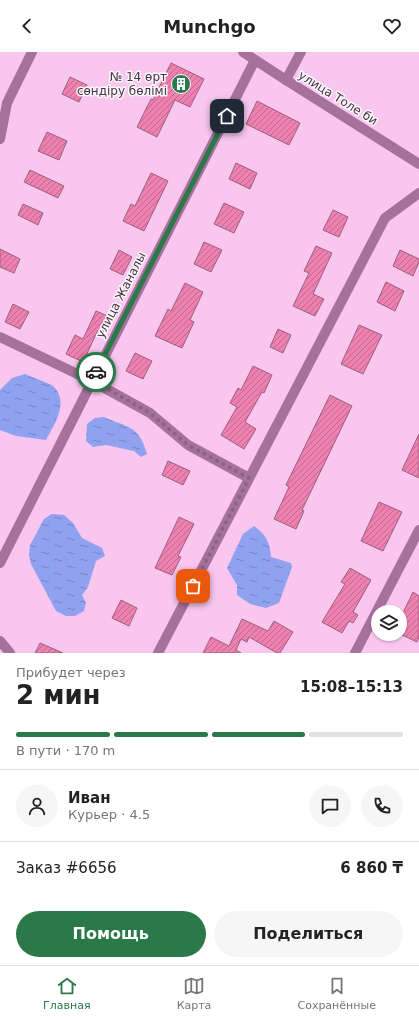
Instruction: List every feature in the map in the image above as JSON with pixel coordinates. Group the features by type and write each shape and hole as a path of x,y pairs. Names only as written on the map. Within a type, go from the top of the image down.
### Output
{"street":[{"path":"0,139 7,102 32,52"},
{"name":"улица Толе би","path":"243,52 419,164"},
{"path":"286,80 301,52"},
{"name":"улица Жаналы","path":"0,563 255,60"},
{"path":"158,653 385,218 419,193"},
{"path":"0,337 92,380 150,413 188,445 249,478"},
{"path":"355,653 419,530"},
{"path":"0,642 10,653"}],"water":[{"path":"25,374 48,383 58,392 60,399 59,413 46,440 16,436 0,430 0,390 12,378"},
{"path":"104,417 136,432 144,445 147,454 141,457 134,451 106,445 93,447 86,441 87,424 95,418"},
{"path":"52,514 64,515 73,523 82,538 102,548 105,556 96,561 88,587 82,595 86,603 84,611 75,616 66,616 56,611 31,564 29,555 30,545 44,519"},
{"path":"254,526 267,539 271,557 291,563 292,567 279,603 266,608 250,604 237,595 237,585 227,568 243,534"}],"building":[{"name":"№ 14 өрт сөндіру бөлімі","path":"171,63 204,79 190,107 175,100 157,137 137,127 151,99 153,100"},
{"path":"70,77 87,85 79,102 62,94"},
{"path":"257,101 300,123 289,145 246,124"},
{"path":"47,132 67,141 59,160 38,151"},
{"path":"236,163 257,173 250,189 229,179"},
{"path":"30,170 64,186 58,198 24,182"},
{"path":"151,173 168,181 144,231 123,221 131,204 135,206"},
{"path":"224,203 244,212 234,233 214,224"},
{"path":"23,204 43,213 38,225 18,215"},
{"path":"333,210 348,217 339,237 323,230"},
{"path":"204,242 222,250 211,272 194,264"},
{"path":"316,246 332,253 313,294 324,299 315,316 293,306 309,273 304,271"},
{"path":"0,249 20,259 14,273 0,267"},
{"path":"119,250 132,257 123,275 110,269"},
{"path":"400,250 419,259 413,276 393,266"},
{"path":"386,282 404,291 395,311 377,302"},
{"path":"185,283 203,292 190,320 194,322 182,348 155,336 168,309 171,311"},
{"path":"13,304 29,312 20,329 5,322"},
{"path":"96,311 110,317 103,333 98,330 83,362 66,354 75,335 83,339"},
{"path":"359,325 382,335 363,374 341,364"},
{"path":"278,329 291,335 283,353 270,347"},
{"path":"135,353 152,361 143,379 126,371"},
{"path":"253,366 272,375 264,393 262,392 245,422 256,429 244,449 221,435 237,407 230,403 238,388 241,390"},
{"path":"330,395 352,406 302,510 304,511 296,529 274,519 289,487 286,485"},
{"path":"419,434 419,478 402,470"},
{"path":"168,461 190,471 183,485 162,475"},
{"path":"379,502 402,512 383,551 361,541"},
{"path":"179,517 194,524 178,556 181,557 172,575 155,568"},
{"path":"350,568 371,580 353,612 358,615 353,623 349,621 342,633 322,622 345,584 341,582"},
{"path":"413,592 419,596 419,637 417,642 407,637 407,605"},
{"path":"121,600 137,608 129,626 112,618"},
{"path":"242,619 268,631 274,621 293,632 280,653 277,653 249,637 247,642 241,639 236,650 241,653 203,653 211,637 229,646"},
{"path":"40,643 63,653 35,653"}],"way so far":[{"path":"96,372 92,380 150,413 188,445 249,478 193,586"}],"place":[{"name":"№ 14 өрт сөндіру бөлімі","path":"181,84"}],"route":[{"path":"96,372 227,116"}]}
